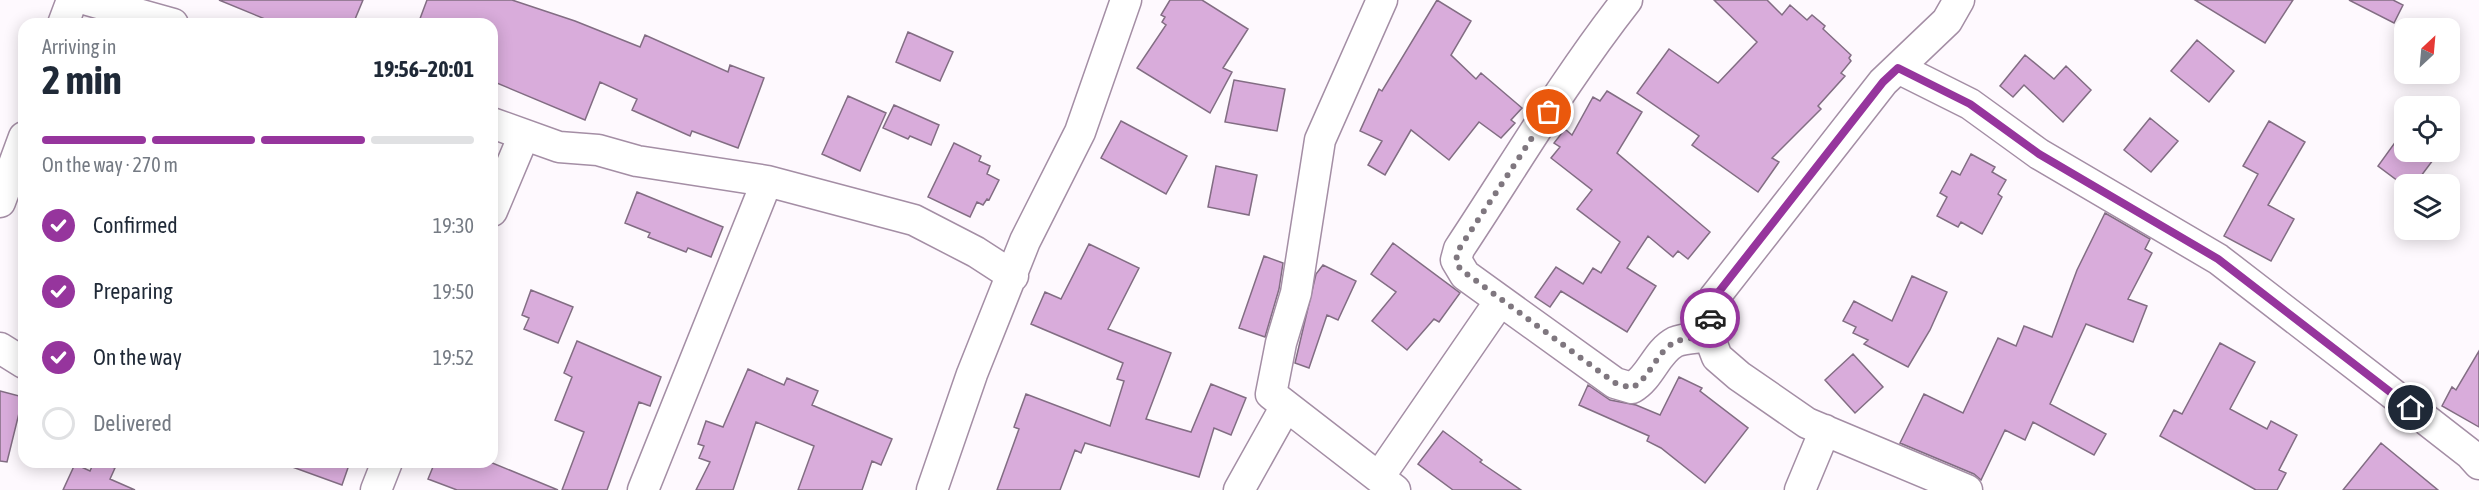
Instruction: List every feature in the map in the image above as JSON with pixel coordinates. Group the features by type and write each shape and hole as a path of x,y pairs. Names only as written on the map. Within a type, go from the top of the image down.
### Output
{"street":[{"path":"65,18 72,0"},
{"path":"88,0 133,6 160,18"},
{"path":"932,490 972,374 1013,276 1025,241 1080,132 1126,0"},
{"path":"1382,0 1320,140 1296,294 1281,343 1271,394 1387,484 1500,301"},
{"path":"1627,0 1580,60 1549,112 1459,249 1456,260 1460,269 1500,301 1615,383 1632,388 1644,381 1658,359 1675,342 1709,336"},
{"path":"1959,0 1947,21 1898,68 1852,122 1714,298 1709,336 1718,357 1739,376 1808,423 1967,490"},
{"path":"1898,68 1970,104 2039,154 2218,259 2454,441 2479,464"},
{"path":"498,125 559,147 598,150 637,161 767,181 914,220 976,252 1013,276"},
{"path":"498,197 524,135"},
{"path":"0,202 18,153"},
{"path":"643,490 767,181"},
{"path":"0,348 18,359"},
{"path":"1239,490 1286,406"},
{"path":"1800,490 1825,430"},
{"path":"376,490 385,468"}],"building":[{"path":"219,0 363,0 356,18 262,18"},
{"path":"427,0 512,0 575,21 640,47 645,35 728,72 730,65 764,78 738,148 692,131 690,136 632,110 637,99 600,82 585,120 498,84 498,18 420,18"},
{"path":"1170,0 1202,0 1248,29 1223,68 1232,72 1210,113 1137,68 1166,25 1162,22 1165,17 1161,15"},
{"path":"1437,0 1471,21 1451,55 1476,79 1481,73 1522,108 1511,120 1515,123 1501,138 1479,122 1449,160 1411,130 1385,175 1368,165 1382,141 1360,131 1379,89 1382,91"},
{"path":"1714,0 1767,0 1782,15 1790,5 1807,20 1812,15 1825,26 1823,29 1851,55 1849,58 1851,61 1841,73 1845,76 1818,106 1821,109 1772,158 1779,162 1758,192 1692,145 1699,136 1637,93 1669,49 1718,83 1757,42"},
{"path":"2195,0 2293,0 2265,43"},
{"path":"2349,0 2393,0 2403,5 2396,18 2394,18 2394,23"},
{"path":"908,32 953,52 940,81 896,62"},
{"path":"2197,40 2234,71 2209,102 2171,71"},
{"path":"2025,55 2054,79 2066,66 2091,90 2063,122 2024,85 2013,97 2000,86"},
{"path":"1234,80 1285,89 1277,131 1225,122"},
{"path":"1607,91 1642,112 1617,153 1710,232 1688,259 1678,251 1673,257 1648,236 1627,268 1656,286 1627,332 1561,291 1550,307 1535,297 1556,267 1583,284 1593,268 1601,273 1620,242 1577,209 1592,190 1551,158 1560,147 1554,143 1565,129 1572,135 1593,97 1600,101"},
{"path":"848,96 886,113 860,171 822,154"},
{"path":"894,105 939,125 931,145 910,136 908,139 883,128"},
{"path":"2150,118 2178,141 2151,172 2124,150"},
{"path":"1121,121 1187,156 1166,194 1101,158"},
{"path":"2269,121 2305,142 2268,205 2294,219 2271,261 2224,236 2258,174 2243,166"},
{"path":"954,143 981,156 979,161 990,166 987,174 999,180 989,200 987,199 983,205 977,202 970,217 928,197"},
{"path":"2394,144 2394,162 2432,162 2422,174 2394,174 2394,178 2378,166"},
{"path":"1971,154 1995,167 1992,172 2006,180 1998,194 2002,197 1982,234 1961,222 1958,227 1937,216 1947,197 1940,193 1952,171 1960,175"},
{"path":"1216,166 1257,175 1249,215 1208,207"},
{"path":"637,192 723,227 711,257 688,248 686,252 648,237 650,233 625,223"},
{"path":"2105,213 2150,239 2145,249 2152,253 2128,299 2147,306 2133,342 2086,324 2050,404 2106,434 2094,455 2033,422 2025,440 2005,430 1981,480 1974,474 1900,443 1924,394 1963,413 1998,338 2016,346 2024,326 2052,337 2077,270"},
{"path":"1393,243 1460,293 1439,322 1434,319 1407,350 1372,321 1396,292 1371,274"},
{"path":"1089,244 1139,268 1108,329 1171,353 1146,419 1191,432 1211,384 1246,398 1231,435 1214,428 1199,477 1085,443 1081,453 1075,450 1060,490 997,490 1019,429 1014,427 1026,394 1110,426 1124,381 1117,379 1123,363 1031,324 1045,292 1061,299"},
{"path":"1264,256 1283,263 1279,289 1265,337 1239,328"},
{"path":"1323,265 1356,281 1338,320 1327,315 1309,368 1295,363 1316,274"},
{"path":"1912,276 1947,292 1930,330 1908,367 1864,344 1868,340 1853,333 1856,327 1843,321 1854,301 1892,321"},
{"path":"531,290 573,307 558,343 524,329 529,318 522,315"},
{"path":"577,341 661,377 650,406 639,402 607,490 562,490 584,432 555,420 572,377 564,373"},
{"path":"2220,343 2255,362 2230,409 2267,429 2271,421 2297,435 2279,470 2286,473 2277,490 2256,490 2160,436 2174,410 2182,414"},
{"path":"2479,351 2479,427 2442,406 2452,387 2456,390"},
{"path":"1853,354 1883,387 1855,413 1825,380"},
{"path":"748,369 784,385 787,378 818,391 812,405 892,439 881,465 872,461 862,490 798,490 814,446 756,422 733,490 696,490 710,462 699,458 704,446 698,444 706,421 723,427"},
{"path":"1679,377 1702,388 1700,391 1748,428 1705,483 1661,448 1647,441 1649,436 1579,405 1588,385 1610,400 1636,405 1660,415"},
{"path":"0,391 18,396 18,417 7,462 0,461"},
{"path":"1443,431 1482,460 1480,462 1521,490 1453,490 1418,464"},
{"path":"2381,443 2438,490 2343,490"},
{"path":"498,465 558,490 457,490 428,479 433,468 498,468"},
{"path":"73,468 84,468 90,471 91,468 115,468 110,479 135,490 63,490"},
{"path":"295,468 348,468 342,485"}],"way so far":[{"path":"1549,112 1459,249 1456,260 1460,269 1500,301 1615,383 1632,388 1644,381 1658,359 1675,342 1709,336 1710,318"}],"route":[{"path":"1710,318 1714,298 1883,82 1898,68 1970,104 2039,154 2218,259 2411,408"}]}
